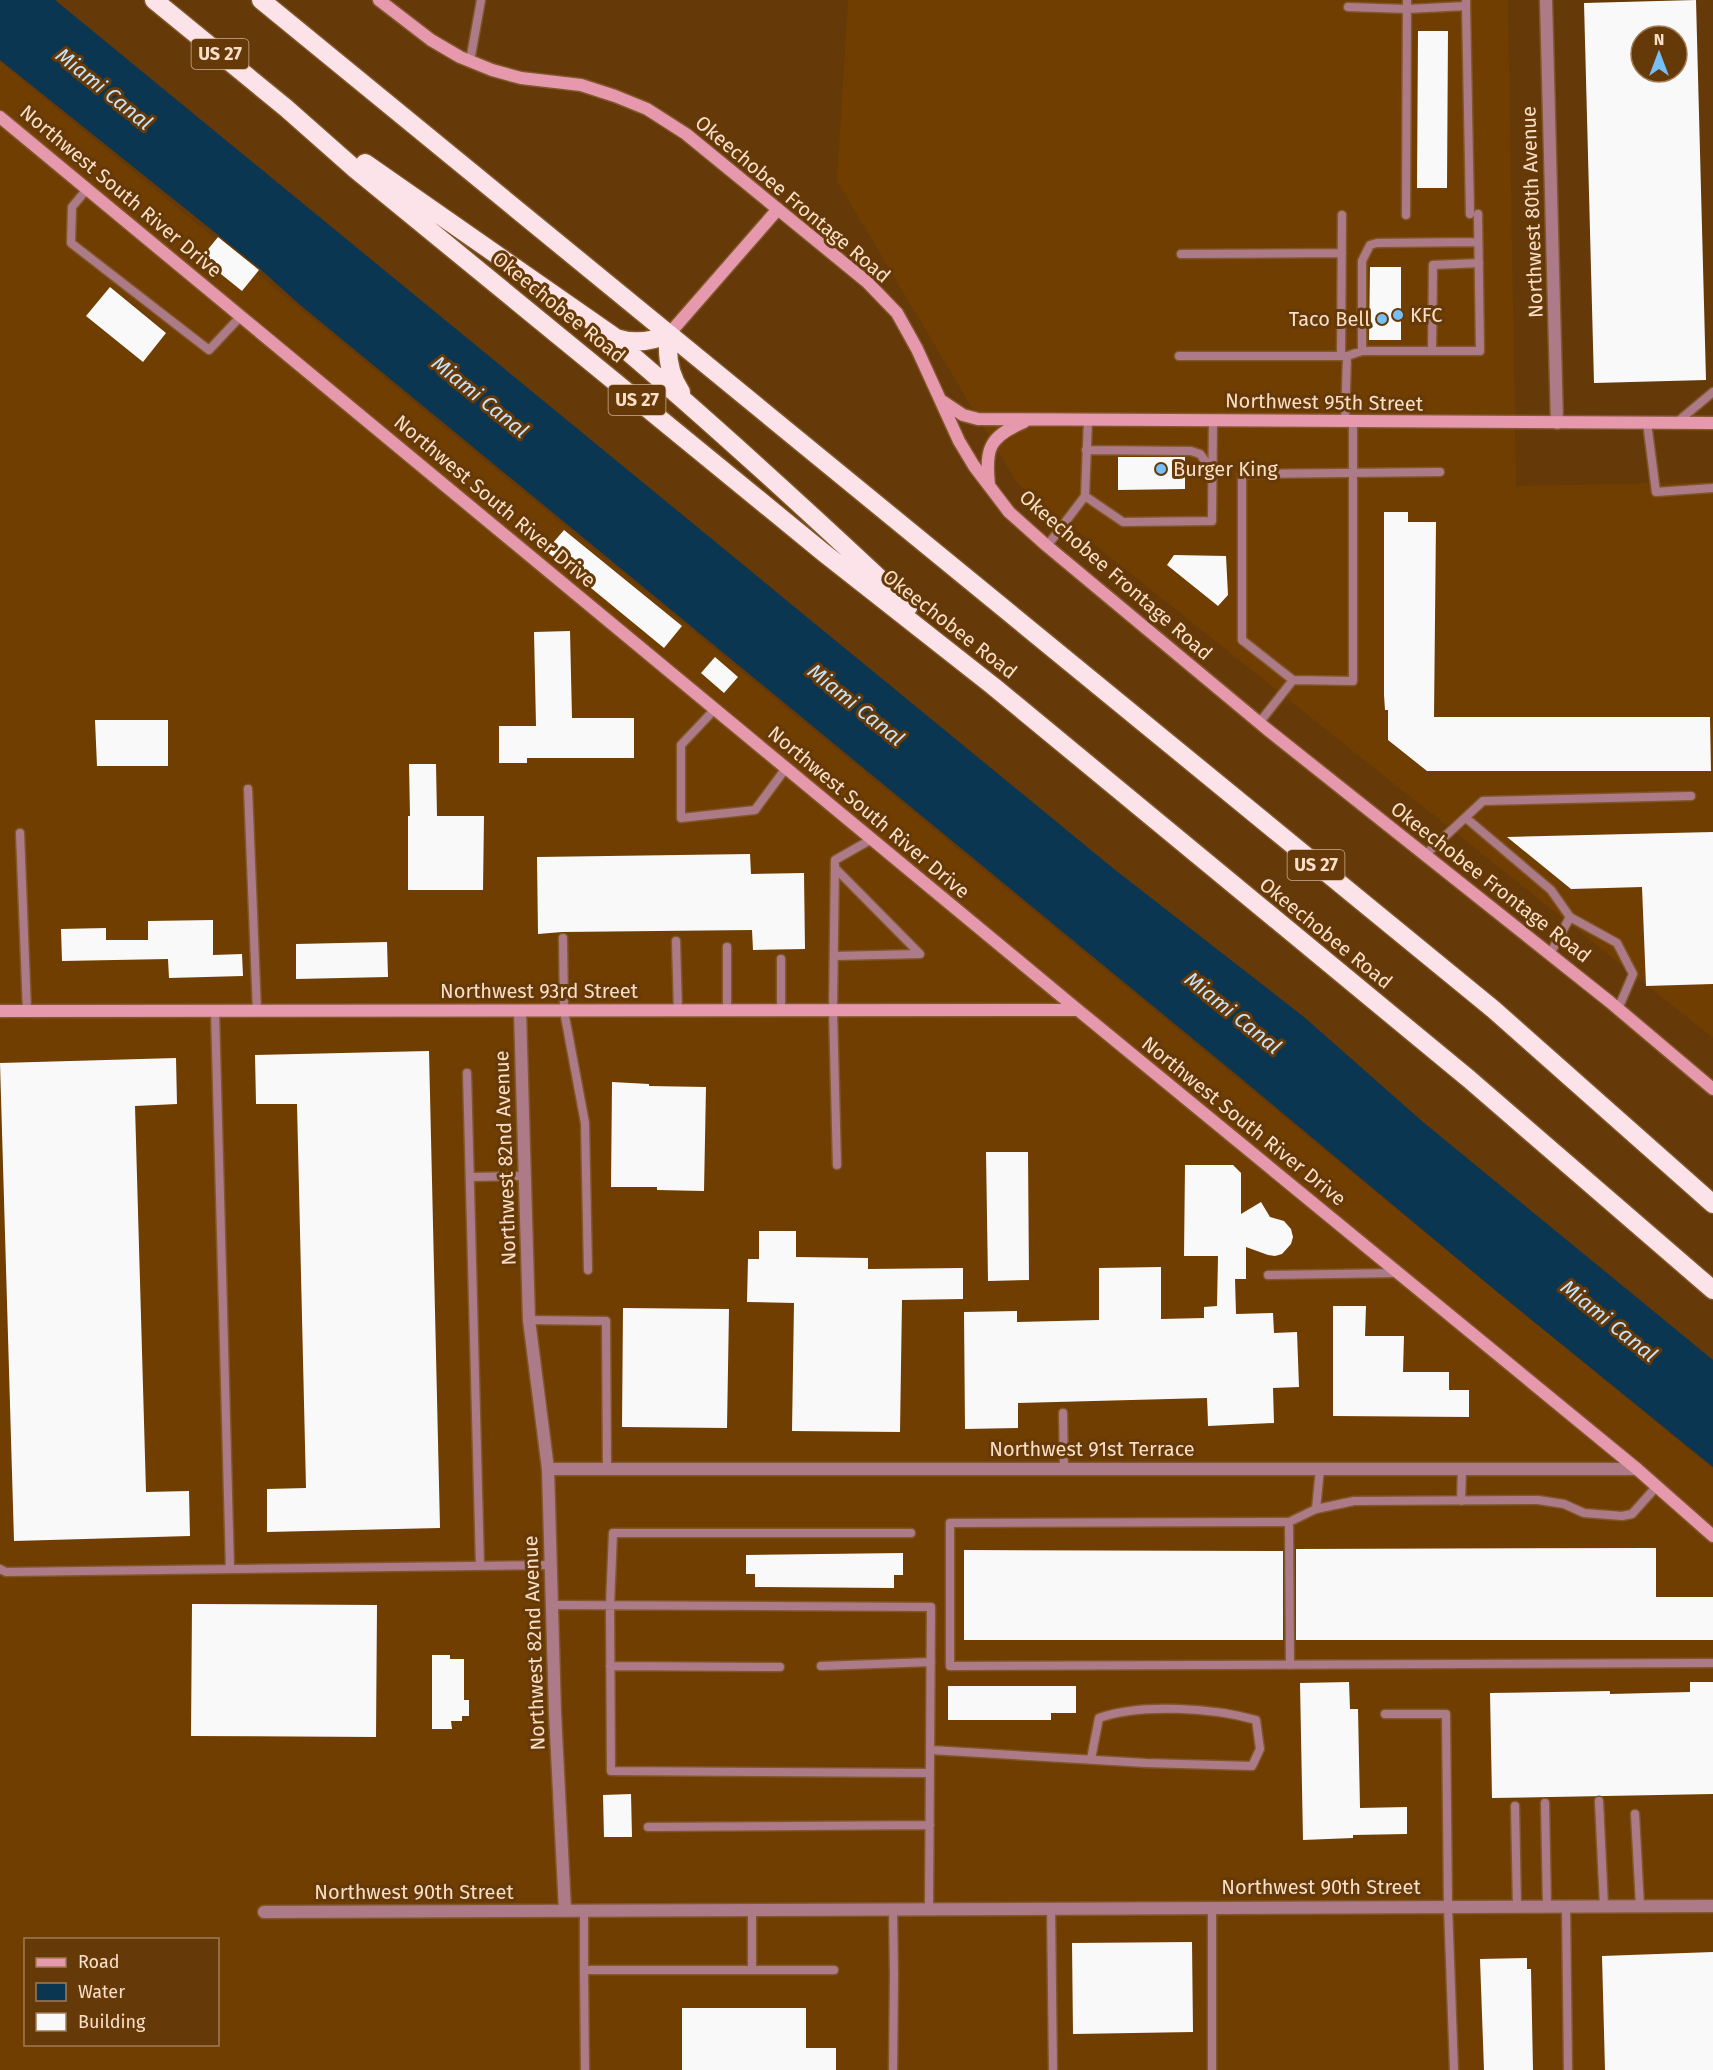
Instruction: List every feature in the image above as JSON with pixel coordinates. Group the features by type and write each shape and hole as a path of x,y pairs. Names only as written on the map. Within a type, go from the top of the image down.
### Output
{"highway":[{"name":"Okeechobee Road","path":"154,0 286,108 354,169 824,553 993,686 1469,1079 1713,1290"},
{"name":"US 27","path":"261,0 1493,1009 1713,1204"},
{"path":"286,108 616,338 627,341 651,340 669,334 667,347 671,373 678,388 693,407"},
{"path":"601,329 787,491 993,686"}],"street":[{"name":"Okeechobee Frontage Road","path":"379,0 431,40 470,61 521,78 581,85 646,109 686,134 778,209 867,282 897,313 917,349 959,441 1009,512 1259,723 1550,954 1713,1089"},
{"name":"Northwest 80th Avenue","path":"1546,0 1557,423"},
{"name":"Northwest South River Drive","path":"2,121 1657,1486 1713,1536"},
{"path":"669,334 778,209"},
{"name":"Northwest 95th Street","path":"939,399 951,409 978,419 1713,423"},
{"path":"990,487 987,466 991,445 1008,429 1028,420"},
{"name":"Northwest 93rd Street","path":"0,1011 1078,1010"},
{"name":"Northwest 82nd Avenue","path":"520,1011 529,1320 548,1469 565,1910"},
{"name":"Northwest 91st Terrace","path":"548,1469 1636,1469"},
{"name":"Northwest 90th Street","path":"929,1909 1713,1906"},
{"path":"565,1910 929,1909"},
{"name":"Northwest 90th Street","path":"264,1912 565,1910"}],"lane":[{"path":"470,61 481,0"},
{"path":"1179,356 1344,356 1362,351 1480,351 1479,263 1474,214 1466,3 1347,7"},
{"path":"1406,215 1407,4"},
{"path":"87,189 72,207 71,243 209,350 241,316"},
{"path":"1342,215 1344,356 1354,473 1353,681 1293,680 1242,640 1242,474 1354,473 1440,472"},
{"path":"1362,351 1362,261 1370,245 1377,243 1478,242"},
{"path":"1181,254 1342,253"},
{"path":"1432,351 1433,265 1479,263"},
{"path":"1675,423 1713,392"},
{"path":"1047,546 1085,496 1088,420"},
{"path":"1085,496 1123,522 1212,521 1213,420"},
{"path":"1647,423 1656,492 1713,488"},
{"path":"1086,450 1191,451 1200,454 1212,470"},
{"path":"1259,723 1293,680"},
{"path":"715,709 681,745 681,818 755,810 786,768"},
{"path":"248,789 257,1011"},
{"path":"1425,855 1483,801 1691,796"},
{"path":"1466,818 1551,890 1570,917 1617,943 1633,974 1618,1009"},
{"path":"20,833 27,1011"},
{"path":"837,1165 833,1010 835,860 872,839"},
{"path":"834,956 920,954 835,868"},
{"path":"1550,954 1570,917"},
{"path":"563,938 564,1011 585,1123 588,1270"},
{"path":"676,941 678,1011"},
{"path":"727,947 727,1011"},
{"path":"781,958 781,1011"},
{"path":"215,1011 230,1569"},
{"path":"467,1073 480,1566"},
{"path":"470,1177 524,1176"},
{"path":"1268,1275 1399,1274"},
{"path":"529,1320 606,1321 607,1469"},
{"path":"1063,1413 1064,1469"},
{"path":"1316,1509 1320,1469"},
{"path":"1461,1501 1462,1469"},
{"path":"1657,1486 1632,1514 1622,1516 1584,1513 1564,1504 1538,1500 1354,1501 1316,1509 1289,1522 950,1523 950,1666 1713,1663"},
{"path":"1289,1522 1290,1665"},
{"path":"911,1533 613,1533 610,1605 611,1771 930,1773"},
{"path":"0,1569 6,1572 551,1565"},
{"path":"552,1605 932,1607 929,1909"},
{"path":"821,1666 931,1662"},
{"path":"610,1666 780,1667"},
{"path":"931,1750 1146,1763 1252,1766 1260,1749 1256,1720 1233,1713 1155,1709 1116,1713 1099,1718 1090,1759"},
{"path":"1384,1714 1446,1714 1448,1906 1454,2070"},
{"path":"1599,1801 1604,1906"},
{"path":"1545,1803 1547,1906"},
{"path":"1515,1806 1517,1906"},
{"path":"1635,1814 1640,1906"},
{"path":"648,1827 930,1825"},
{"path":"1566,1906 1568,2070"},
{"path":"1051,1908 1053,2070"},
{"path":"1212,1908 1212,2070"},
{"path":"893,1909 893,2070"},
{"path":"584,1910 585,2070"},
{"path":"752,1910 752,1970"},
{"path":"584,1970 834,1970"}],"shaded area":[{"path":"848,0 1508,0 1516,486 1713,482 1713,1038 1017,483 837,181"},
{"path":"0,62 1713,1469 1713,2070 0,2070"}],"water":[{"name":"Miami Canal","path":"0,0 55,0 1114,869 1304,1017 1423,1122 1713,1360 1713,1467 1496,1291 1243,1080 299,304 258,267 0,60"}],"building":[{"path":"1696,0 1706,380 1594,383 1584,3"},
{"path":"1418,31 1448,31 1447,188 1417,188"},
{"path":"218,237 259,270 242,291 201,258"},
{"path":"1370,267 1401,267 1401,340 1369,340"},
{"path":"110,287 166,333 143,362 86,316"},
{"path":"1118,457 1185,457 1185,489 1118,490"},
{"path":"1384,512 1408,512 1408,522 1436,522 1434,717 1710,717 1711,771 1427,771 1388,740 1388,710 1385,710 1384,695"},
{"path":"564,530 682,626 664,648 546,551"},
{"path":"1174,555 1226,556 1228,595 1218,606 1167,565"},
{"path":"570,631 572,718 634,718 634,758 527,758 527,763 499,763 499,726 536,726 534,632"},
{"path":"715,657 738,677 724,693 701,673"},
{"path":"95,720 168,720 168,766 97,766"},
{"path":"409,764 436,764 437,816 484,816 483,890 408,890"},
{"path":"1713,832 1713,984 1646,986 1642,887 1571,889 1507,837"},
{"path":"750,854 751,874 804,873 805,949 753,950 752,930 538,934 537,857"},
{"path":"213,920 213,955 242,954 243,976 169,978 168,959 62,961 61,929 106,928 106,940 148,940 148,921"},
{"path":"387,942 388,977 296,979 296,944"},
{"path":"429,1051 440,1528 267,1532 267,1489 306,1488 297,1104 256,1104 255,1055"},
{"path":"176,1058 177,1104 135,1106 146,1492 189,1491 190,1536 14,1541 0,1063"},
{"path":"612,1082 649,1084 649,1086 706,1087 704,1191 657,1190 657,1187 611,1187"},
{"path":"986,1152 1028,1152 1029,1280 988,1281"},
{"path":"1185,1165 1233,1165 1241,1173 1241,1214 1261,1202 1270,1217 1284,1221 1291,1229 1293,1237 1291,1244 1282,1254 1268,1255 1246,1247 1246,1279 1235,1279 1236,1314 1273,1313 1274,1333 1297,1332 1299,1387 1273,1388 1274,1423 1208,1426 1207,1398 1018,1403 1018,1428 965,1429 964,1312 1017,1311 1017,1322 1099,1320 1099,1268 1161,1267 1161,1319 1204,1318 1204,1307 1217,1306 1218,1256 1184,1256"},
{"path":"759,1231 796,1231 796,1257 868,1258 868,1269 963,1268 963,1299 902,1300 900,1432 792,1431 794,1303 747,1302 748,1259 759,1259"},
{"path":"1333,1306 1366,1306 1365,1336 1404,1336 1403,1372 1449,1372 1449,1390 1469,1390 1469,1417 1333,1416"},
{"path":"623,1308 729,1309 727,1428 622,1427"},
{"path":"1656,1548 1656,1597 1713,1597 1713,1640 1296,1640 1296,1549"},
{"path":"964,1550 1283,1551 1283,1640 964,1640"},
{"path":"903,1553 903,1575 894,1575 894,1588 755,1587 755,1574 746,1574 746,1555"},
{"path":"192,1604 377,1605 376,1737 191,1736"},
{"path":"432,1655 450,1655 450,1659 464,1659 464,1700 469,1700 469,1716 462,1716 462,1721 451,1721 452,1729 432,1729"},
{"path":"1349,1682 1350,1709 1358,1709 1360,1808 1407,1807 1407,1834 1353,1835 1353,1838 1303,1840 1300,1683"},
{"path":"1690,1682 1713,1682 1713,1794 1492,1798 1490,1693 1690,1692"},
{"path":"948,1686 1076,1686 1076,1713 1051,1713 1051,1720 948,1720"},
{"path":"631,1794 632,1837 604,1837 603,1795"},
{"path":"1192,1942 1193,2032 1073,2034 1072,1943"},
{"path":"1713,1952 1713,2070 1605,2070 1602,1956"},
{"path":"1527,1958 1527,1969 1531,1969 1533,2070 1484,2070 1480,1959"},
{"path":"682,2008 806,2008 806,2048 836,2048 836,2070 682,2070"}],"place":[{"name":"KFC","path":"1398,315"},
{"name":"Taco Bell","path":"1382,319"},
{"name":"Burger King","path":"1161,469"}]}
